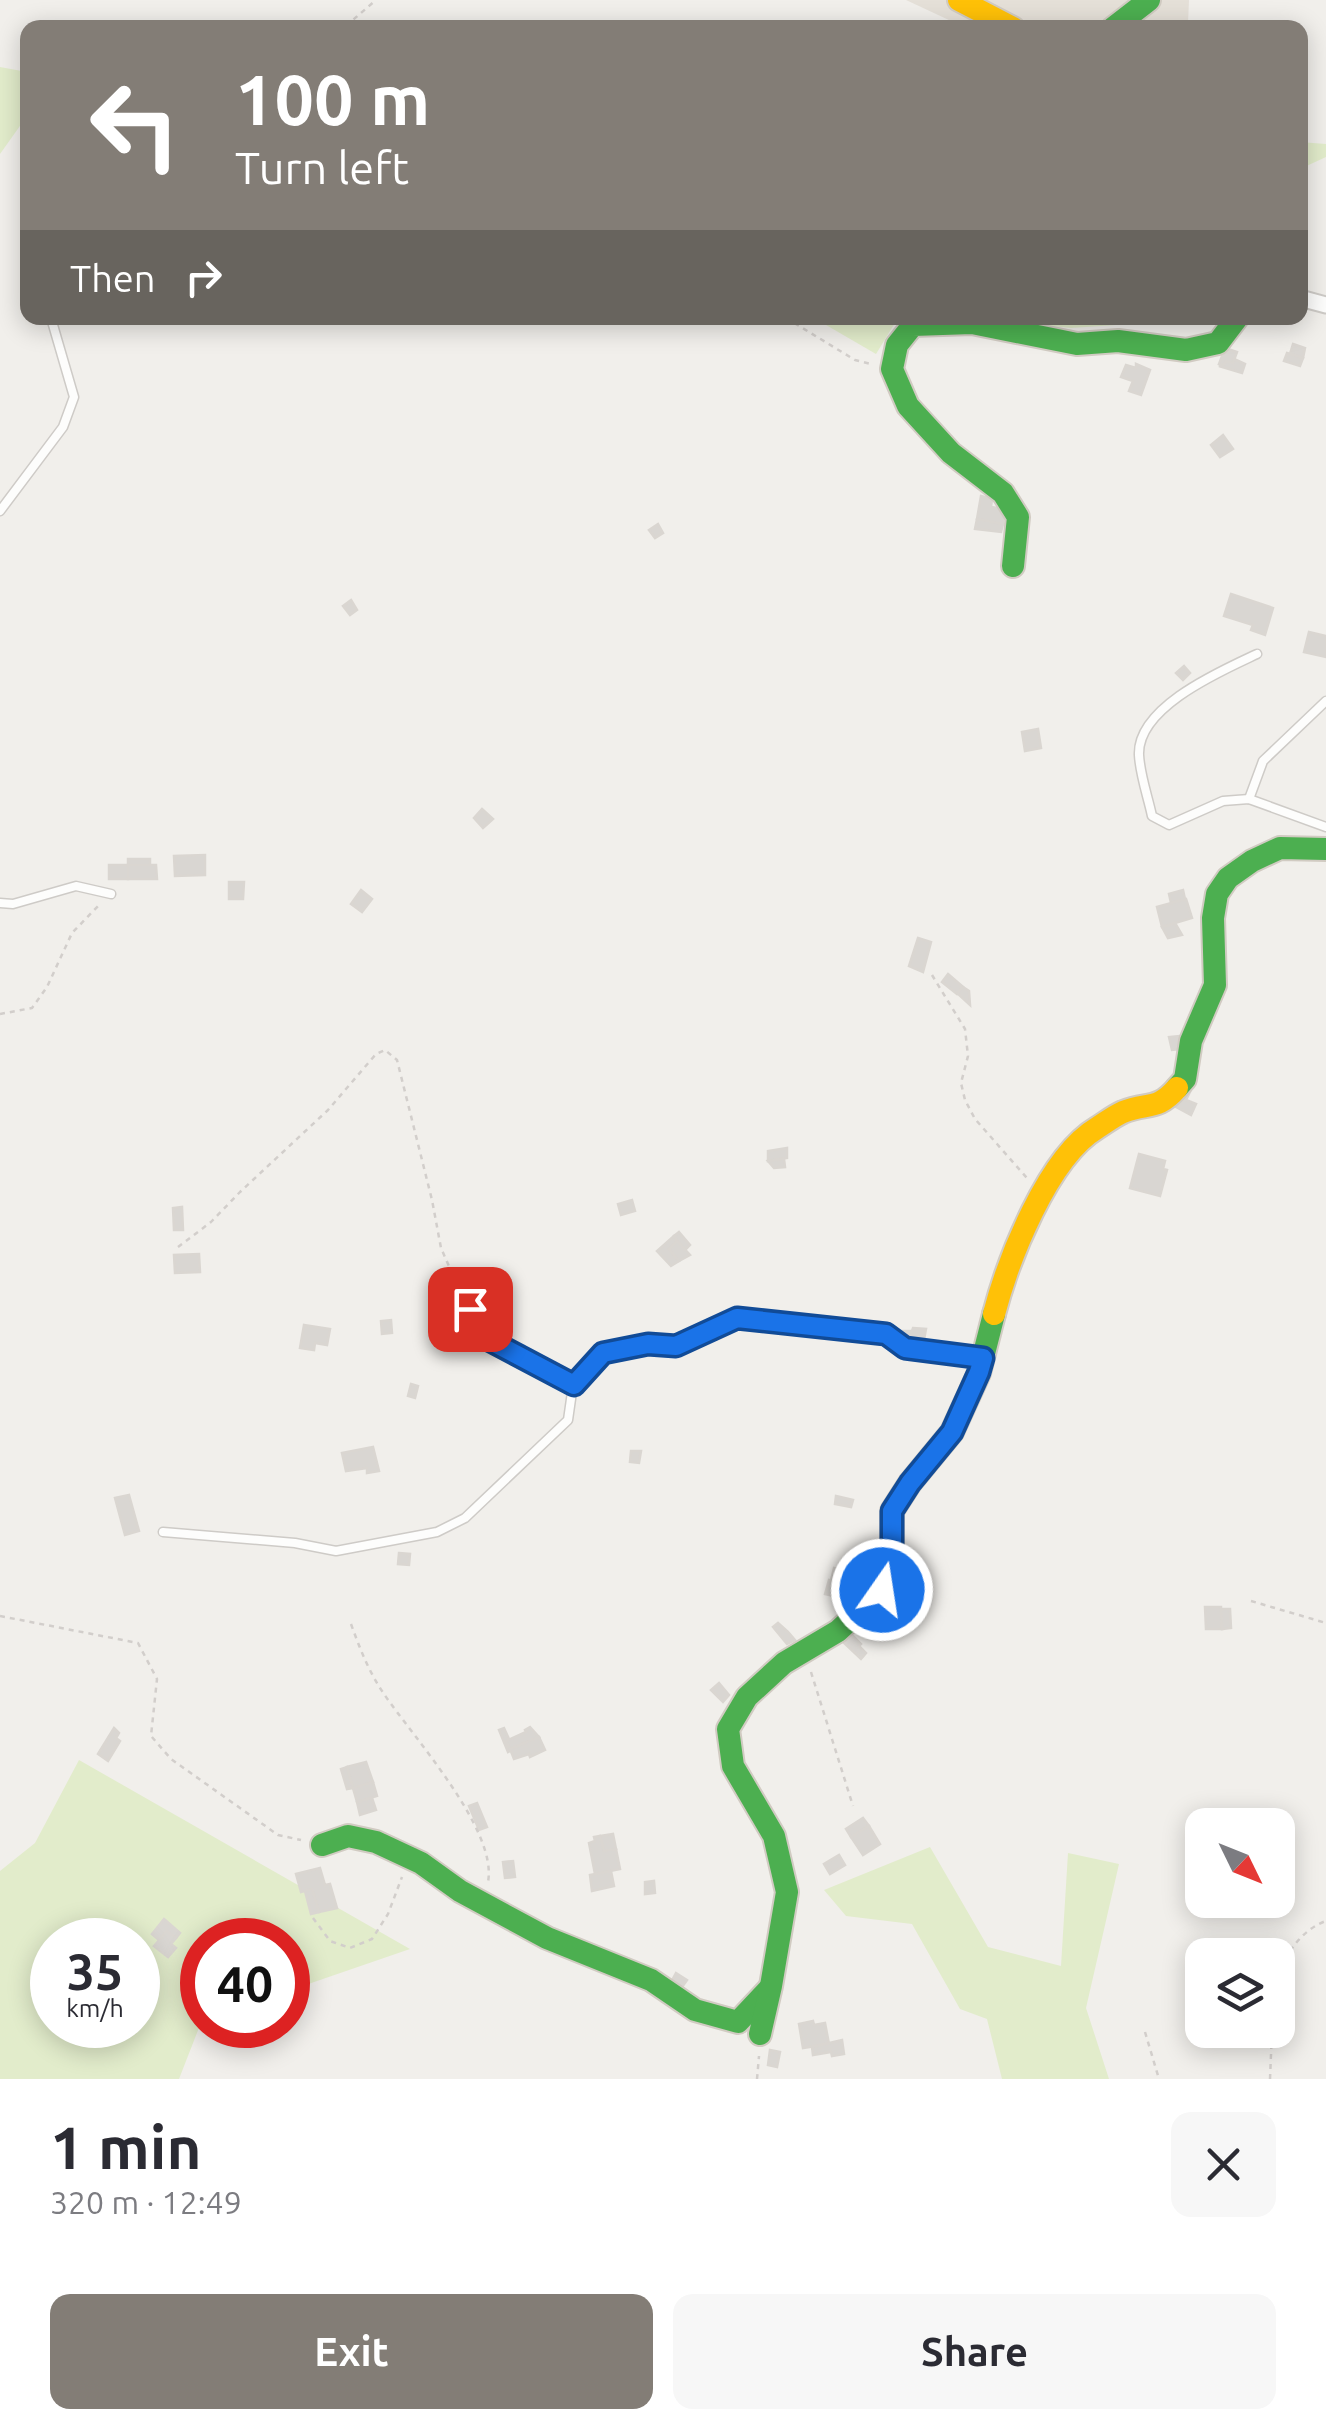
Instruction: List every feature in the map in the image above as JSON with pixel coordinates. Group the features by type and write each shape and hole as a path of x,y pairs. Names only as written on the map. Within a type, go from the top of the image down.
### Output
{"street":[{"path":"959,0 998,20"},
{"path":"1125,20 1149,0"},
{"path":"913,325 897,345 892,369 908,406 951,454 1003,493 1018,518 1012,566"},
{"path":"982,325 1076,344 1118,340 1186,350 1218,343 1232,325"},
{"path":"760,2034 787,1892 774,1836 733,1766 728,1729 746,1697 784,1663 838,1631 882,1590 892,1565 892,1511 952,1432 979,1372 1003,1280 1045,1185 1085,1135 1124,1112 1165,1102 1185,1079 1191,1041 1215,985 1213,918 1217,894 1228,878 1280,848 1326,849"},
{"path":"322,1845 348,1836 376,1842 409,1857 547,1938 651,1980 695,2010 738,2022 771,1986"}],"lane":[{"path":"0,511 63,427 74,397 53,325"},
{"path":"1257,654 1190,686 1149,723 1138,752 1152,816 1169,825 1223,801 1249,799 1326,827"},
{"path":"1249,799 1263,761 1326,702"},
{"path":"0,902 13,904 76,886 110,894"},
{"path":"470,1309 487,1339 574,1385"},
{"path":"164,1532 336,1550 437,1532 465,1518 568,1420 574,1385 603,1353 648,1344 676,1346 737,1318 886,1334 905,1348 983,1358"}],"path":[{"path":"352,20 376,0"},
{"path":"798,325 855,360 892,369"},
{"path":"0,1014 32,1008 47,987 72,934 110,894"},
{"path":"932,976 965,1029 968,1056 961,1083 965,1100 975,1119 1042,1194"},
{"path":"178,1246 211,1222 328,1110 376,1054 385,1050 397,1060 440,1248 470,1309"},
{"path":"1251,1601 1326,1623"},
{"path":"0,1616 138,1643 157,1679 151,1736 171,1759 278,1835 322,1845"},
{"path":"351,1624 365,1664 450,1783 486,1852 490,1876 482,1903"},
{"path":"804,1651 854,1806"},
{"path":"313,1918 330,1940 350,1948 372,1939 388,1914 409,1857"},
{"path":"1295,1946 1313,1925 1326,1920"},
{"path":"1145,2032 1159,2079"},
{"path":"757,2079 760,2034"},
{"path":"1270,2079 1271,2048"}],"shaded area":[{"path":"906,0 1189,0 1188,20 949,20"}],"green space":[{"path":"0,67 20,71 20,126 0,154"},
{"path":"1308,143 1326,144 1326,157 1308,165"},
{"path":"826,325 894,325 876,354"},
{"path":"1041,325 1116,325 1071,328"},
{"path":"79,1760 410,1949 310,1983 310,1918 180,1918 180,2048 191,2048 179,2079 0,2079 0,1871 35,1843"},
{"path":"930,1847 988,1947 1061,1966 1068,1853 1119,1864 1086,2008 1109,2079 1002,2079 987,2019 960,2009 912,1924 846,1916 824,1890"}],"building":[{"path":"1293,344 1305,348 1303,358 1290,354"},
{"path":"1225,348 1237,352 1233,363 1219,364"},
{"path":"1287,353 1303,358 1300,366 1284,361"},
{"path":"1234,359 1245,364 1242,373 1219,366 1226,361 1233,363"},
{"path":"1136,364 1150,370 1141,395 1129,391 1133,381 1121,377 1126,365 1136,368"},
{"path":"1223,435 1233,449 1220,457 1211,445"},
{"path":"981,496 992,499 991,507 1005,509 1003,524 977,519"},
{"path":"977,519 1003,524 1001,532 975,529"},
{"path":"658,524 663,533 655,538 649,530"},
{"path":"1231,594 1273,608 1265,635 1251,630 1253,625 1224,616"},
{"path":"351,600 357,610 350,615 343,606"},
{"path":"1309,632 1326,636 1326,657 1304,652"},
{"path":"1184,666 1190,673 1183,680 1176,673"},
{"path":"1038,729 1041,748 1025,751 1022,732"},
{"path":"482,809 493,819 483,828 474,818"},
{"path":"205,855 205,875 175,876 174,856"},
{"path":"128,859 150,859 150,865 128,865"},
{"path":"109,865 128,865 128,879 109,879"},
{"path":"128,865 156,865 157,879 128,879"},
{"path":"229,882 244,882 243,899 229,899"},
{"path":"361,890 372,899 362,912 351,904"},
{"path":"1183,890 1185,899 1171,903 1169,894"},
{"path":"1186,899 1192,918 1162,927 1157,907"},
{"path":"1175,923 1182,935 1168,938 1162,927"},
{"path":"918,938 931,942 923,972 909,966"},
{"path":"948,974 963,987 957,994 942,982"},
{"path":"963,987 969,991 970,1005 957,993"},
{"path":"1179,1036 1181,1049 1172,1050 1169,1037"},
{"path":"1180,1088 1190,1092 1186,1100 1196,1104 1191,1115 1169,1103"},
{"path":"787,1148 787,1158 768,1161 768,1151"},
{"path":"1139,1154 1165,1161 1163,1169 1167,1170 1160,1196 1130,1188"},
{"path":"784,1159 785,1167 774,1168 768,1161"},
{"path":"632,1200 635,1211 621,1215 618,1204"},
{"path":"182,1207 183,1230 174,1230 173,1208"},
{"path":"679,1232 690,1245 685,1250 674,1236"},
{"path":"674,1236 677,1241 669,1249 679,1261 671,1266 657,1251"},
{"path":"677,1241 690,1255 679,1261 669,1249"},
{"path":"199,1254 200,1272 175,1273 174,1255"},
{"path":"391,1320 392,1333 382,1334 381,1321"},
{"path":"304,1325 330,1329 327,1345 315,1343 314,1350 300,1348"},
{"path":"926,1329 923,1345 901,1340 902,1331"},
{"path":"411,1384 418,1386 415,1398 408,1396"},
{"path":"373,1447 379,1471 346,1471 342,1453"},
{"path":"631,1451 641,1451 639,1463 630,1462"},
{"path":"129,1495 139,1531 125,1535 115,1498"},
{"path":"836,1496 853,1500 851,1507 835,1504"},
{"path":"399,1553 410,1554 409,1565 398,1564"},
{"path":"863,1555 879,1559 879,1566 861,1562"},
{"path":"861,1562 868,1563 865,1577 858,1575"},
{"path":"868,1563 879,1566 876,1580 864,1589 854,1586 858,1575 865,1577"},
{"path":"834,1568 858,1574 854,1586 831,1580"},
{"path":"829,1580 847,1584 843,1598 825,1594"},
{"path":"1205,1607 1221,1607 1222,1629 1206,1629"},
{"path":"1221,1609 1230,1609 1231,1628 1222,1629"},
{"path":"778,1623 795,1640 787,1644 773,1627"},
{"path":"850,1633 866,1653 861,1659 842,1641"},
{"path":"719,1683 729,1695 723,1702 711,1690"},
{"path":"530,1727 539,1737 510,1749 506,1741"},
{"path":"114,1728 120,1741 108,1761 98,1754"},
{"path":"504,1728 509,1739 508,1752 499,1730"},
{"path":"539,1737 545,1750 514,1759 510,1749"},
{"path":"366,1762 373,1782 353,1788 347,1767"},
{"path":"347,1767 353,1788 347,1789 341,1769"},
{"path":"373,1782 377,1796 357,1802 353,1788"},
{"path":"372,1798 376,1810 360,1815 357,1802"},
{"path":"477,1803 487,1827 479,1830 469,1806"},
{"path":"863,1818 869,1826 851,1837 846,1829"},
{"path":"869,1826 880,1844 863,1855 851,1837"},
{"path":"613,1834 616,1849 604,1851 600,1836"},
{"path":"600,1836 604,1851 616,1849 620,1869 595,1874 589,1843"},
{"path":"839,1855 845,1865 830,1874 824,1864"},
{"path":"513,1861 515,1877 505,1878 503,1862"},
{"path":"320,1868 337,1908 319,1912 312,1889 301,1892 296,1874"},
{"path":"611,1871 614,1886 592,1891 590,1875"},
{"path":"654,1881 655,1893 645,1894 645,1882"},
{"path":"312,1889 319,1912 311,1914 305,1891"},
{"path":"164,1919 180,1933 176,1938 167,1931 160,1939"},
{"path":"167,1931 176,1938 171,1944 176,1948 168,1957 160,1951 160,1939"},
{"path":"676,1973 687,1980 682,1987 687,1991 685,1995 669,1986"},
{"path":"813,2021 814,2025 825,2023 829,2044 803,2048 799,2024"},
{"path":"842,2040 844,2054 813,2055 812,2047"},
{"path":"770,2050 780,2052 777,2067 768,2065"}],"traffic: fast":[{"path":"1123,20 1149,0"},
{"path":"913,325 897,345 892,369 908,406 951,453 1003,493 1018,517 1013,566"},
{"path":"982,325 1077,344 1118,341 1186,350 1218,343 1232,325"},
{"path":"1177,1088 1185,1079 1191,1041 1215,985 1213,918 1217,894 1228,878 1280,848 1326,849"},
{"path":"760,2034 787,1892 774,1836 733,1766 728,1729 747,1697 784,1663 838,1631 882,1590 892,1565 892,1511 952,1432 979,1373 994,1314"},
{"path":"322,1845 348,1836 376,1842 421,1863 460,1891 547,1938 651,1980 695,2010 738,2022 769,1989"}],"traffic: slow":[{"path":"959,0 998,20"},
{"path":"994,1314 1032,1212 1062,1162 1097,1128 1123,1112 1158,1103 1177,1088"}],"route":[{"path":"470,1309 487,1339 574,1385 603,1353 648,1344 676,1346 737,1318 886,1334 905,1348 983,1358 952,1432 892,1511 892,1565 882,1590"}]}
